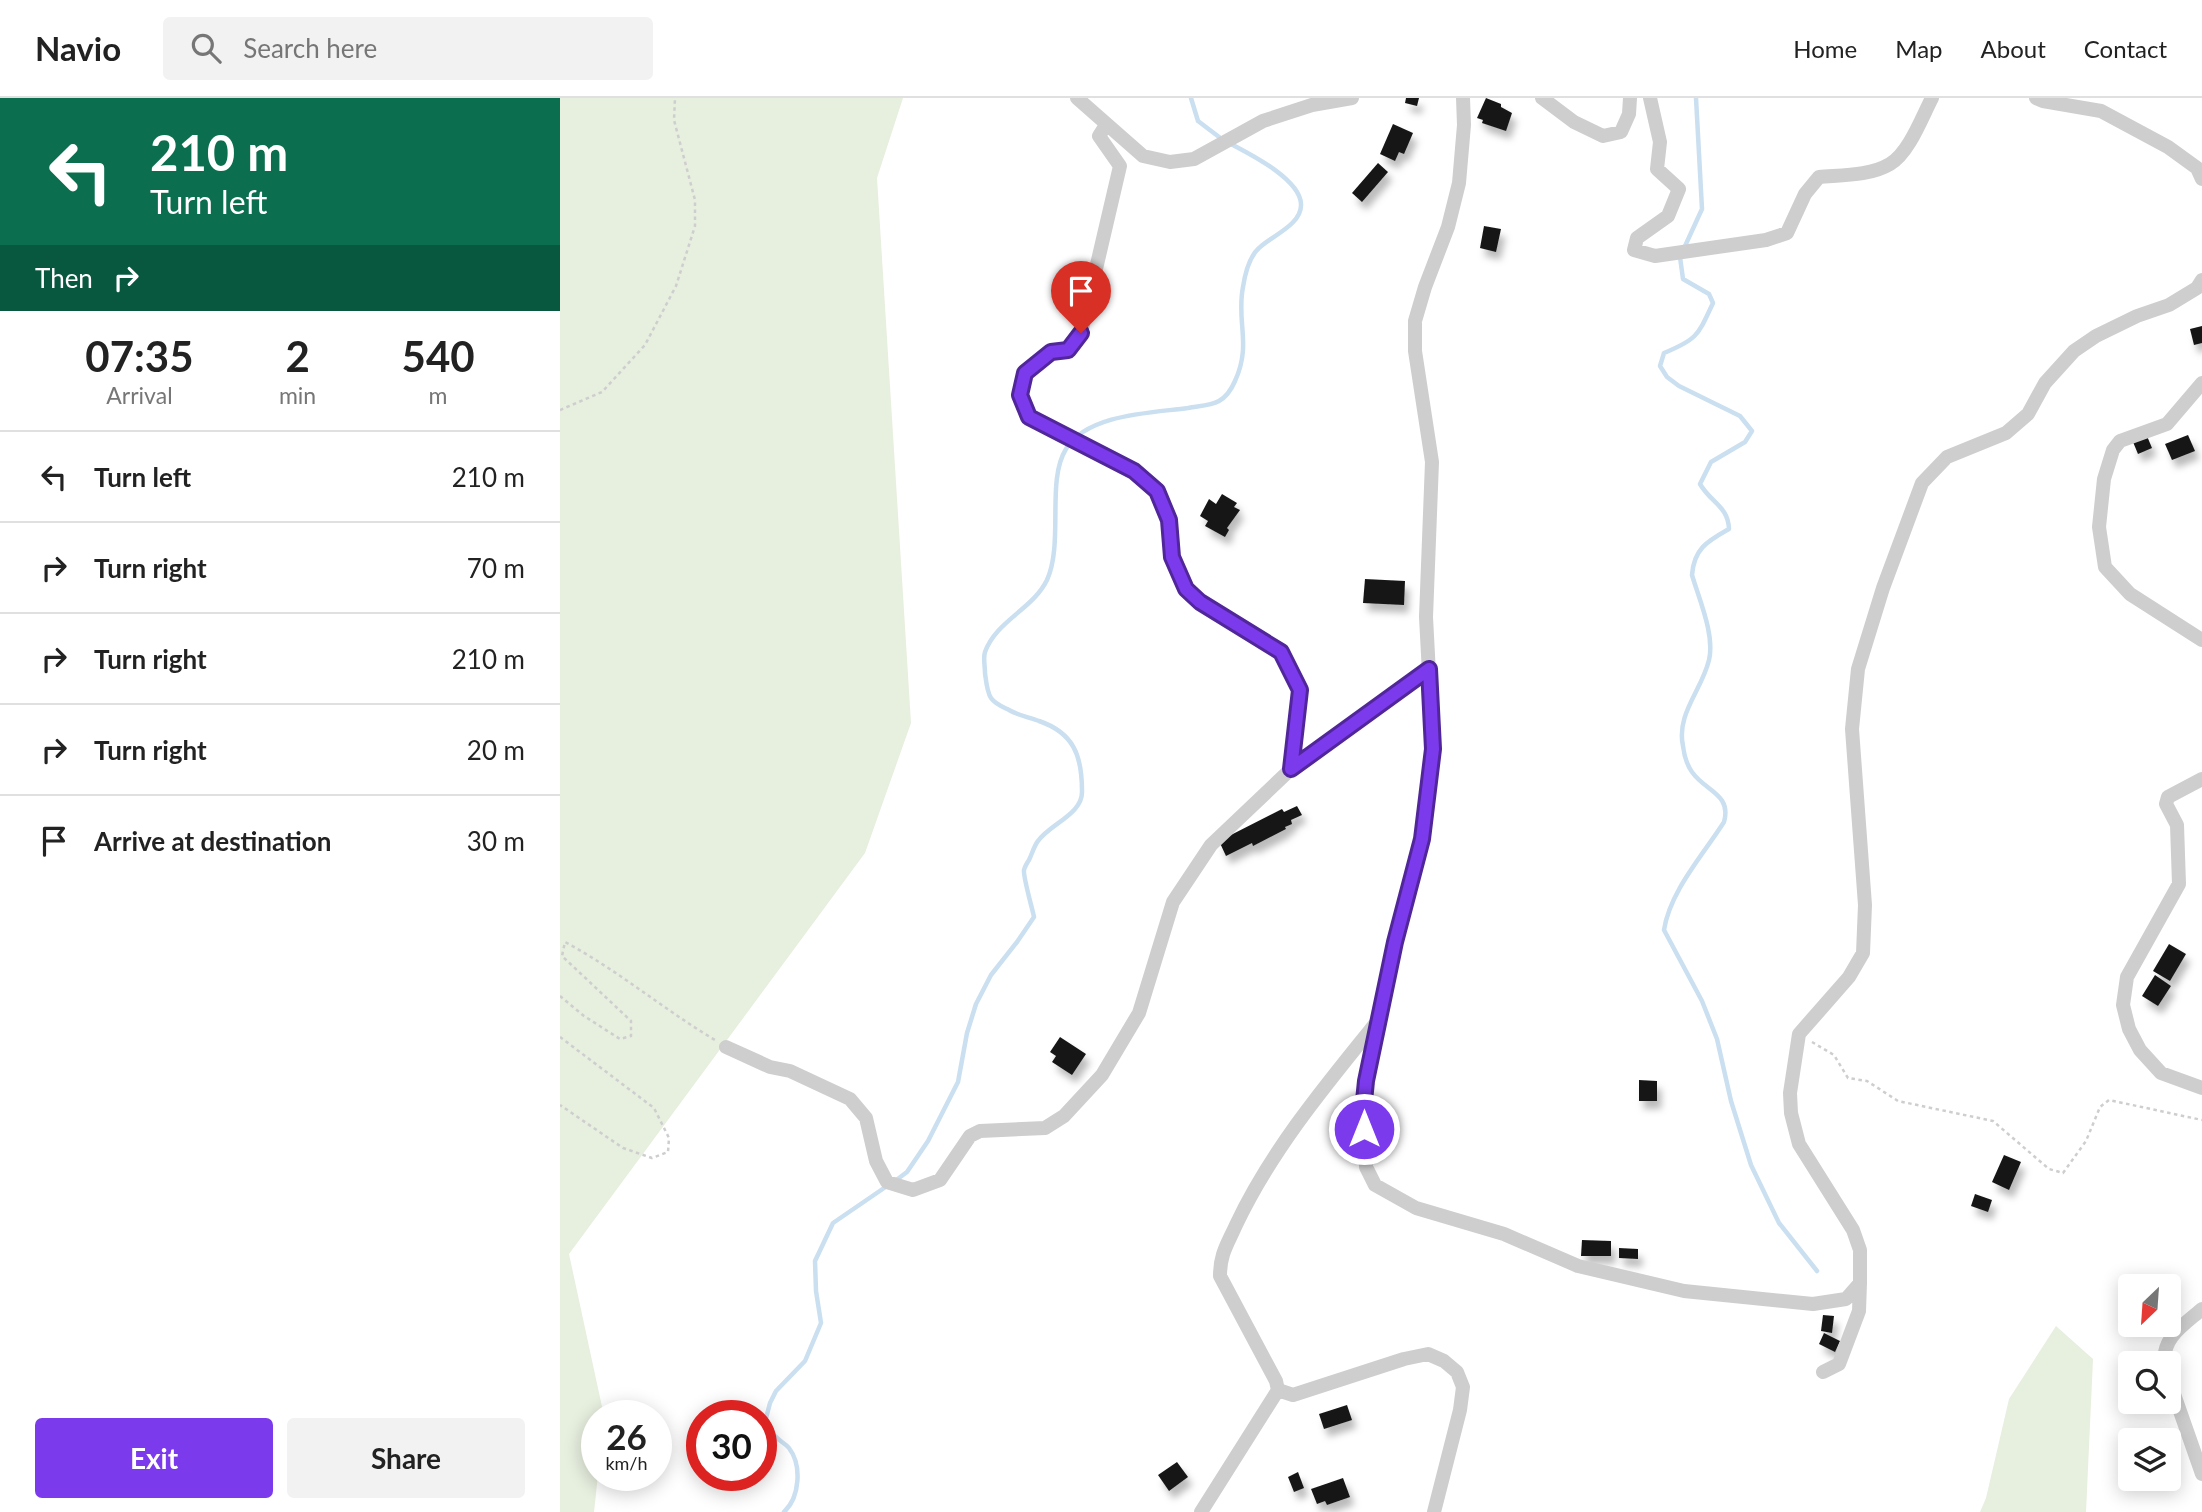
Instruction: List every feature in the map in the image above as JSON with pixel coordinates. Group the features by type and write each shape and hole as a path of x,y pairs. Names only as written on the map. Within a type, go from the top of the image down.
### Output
{"street":[{"path":"1077,98 1143,156 1170,162 1194,159 1263,121 1312,105 1352,98"},
{"path":"1463,98 1464,125 1459,183 1448,227 1425,286 1415,321 1415,351 1432,462 1426,617 1433,749 1422,839 1395,942 1366,1081 1363,1111 1366,1167 1375,1185 1416,1209 1504,1234 1578,1265 1684,1291 1813,1304 1846,1299 1860,1283"},
{"path":"1542,98 1574,122 1603,136 1621,132 1629,114 1630,98"},
{"path":"1650,98 1660,142 1657,169 1679,189 1668,216 1637,237 1634,250 1655,256 1766,240 1787,233 1805,194 1819,177 1865,173 1891,163 1909,143 1932,98"},
{"path":"2036,98 2101,111 2168,147 2197,168 2202,179"},
{"path":"1106,125 1099,136 1120,166 1081,333 1068,350 1051,352 1025,373 1020,395 1029,417 1134,471 1157,491 1169,520 1172,557 1186,589 1200,602 1281,652 1300,690 1291,769"},
{"path":"1823,1372 1839,1364 1858,1311 1860,1250 1853,1230 1799,1144 1791,1113 1790,1093 1799,1034 1849,977 1863,953 1865,905 1852,729 1857,669 1883,588 1922,483 1947,457 2006,433 2028,414 2045,383 2074,351 2096,336 2137,316 2169,305 2197,288 2202,280"},
{"path":"2202,383 2167,424 2120,442 2113,450 2104,479 2099,527 2105,567 2130,594 2202,640"},
{"path":"726,1047 770,1067 790,1071 850,1100 866,1118 876,1161 887,1182 913,1189 940,1180 970,1136 981,1131 1045,1128 1065,1116 1102,1075 1139,1013 1173,902 1211,845 1291,769 1429,669"},
{"path":"2202,779 2168,797 2166,804 2176,825 2179,884 2127,977 2123,1005 2129,1029 2140,1050 2161,1073 2202,1088"},
{"path":"1201,1512 1278,1390 1276,1381 1220,1276 1220,1260 1248,1199 1275,1155 1379,1019"},
{"path":"2164,1351 2168,1339 2202,1309"},
{"path":"1278,1390 1293,1395 1404,1359 1428,1354 1444,1360 1457,1372 1463,1387 1460,1410 1434,1512"},
{"path":"2181,1414 2202,1474"}],"path":[{"path":"560,410 602,392 645,345 676,286 695,226 695,200 674,120 675,98"},
{"path":"560,996 584,1016 620,1039 631,1036 631,1021 562,956 565,942 595,958 676,1017 726,1047"},
{"path":"1799,1034 1833,1055 1848,1078 1867,1081 1898,1101 1993,1121 2049,1169 2063,1172 2086,1141 2100,1107 2109,1100 2202,1120"},
{"path":"560,1037 654,1108 669,1138 668,1152 652,1158 623,1148 560,1105"}],"green space":[{"path":"560,98 903,98 877,178 911,723 865,853 569,1254 601,1400 581,1400 581,1491 596,1491 594,1512 560,1512"},
{"path":"2056,1326 2093,1359 2086,1512 1980,1512 1986,1498 2009,1399"}],"building":[{"path":"1406,98 1419,98 1417,106 1405,103"},
{"path":"1486,98 1501,104 1501,107 1512,113 1506,131 1482,123 1483,120 1477,118"},
{"path":"1393,124 1413,133 1404,154 1399,152 1395,161 1380,154"},
{"path":"1378,163 1388,172 1362,202 1352,193"},
{"path":"1484,226 1501,229 1496,252 1480,248"},
{"path":"2202,326 2202,343 2194,345 2190,329"},
{"path":"2188,435 2195,451 2172,460 2165,444"},
{"path":"2147,436 2152,448 2138,454 2133,442"},
{"path":"1222,494 1237,503 1234,507 1240,510 1227,528 1229,530 1225,537 1205,526 1208,521 1200,516 1209,499 1216,504"},
{"path":"1365,579 1405,581 1404,605 1363,603"},
{"path":"1297,806 1302,815 1291,820 1292,824 1285,827 1286,829 1226,856 1219,841 1282,809 1284,812"},
{"path":"2169,944 2186,954 2170,981 2153,971"},
{"path":"2155,975 2171,986 2158,1006 2142,996"},
{"path":"1060,1037 1086,1054 1072,1075 1052,1062 1056,1056 1050,1052"},
{"path":"1639,1080 1657,1081 1657,1101 1639,1101"},
{"path":"2004,1155 2021,1162 2009,1190 1992,1182"},
{"path":"1975,1194 1992,1200 1988,1212 1971,1206"},
{"path":"1582,1240 1611,1241 1611,1256 1581,1256"},
{"path":"1619,1248 1638,1249 1638,1259 1619,1258"},
{"path":"1823,1315 1834,1316 1832,1333 1821,1331"},
{"path":"1824,1333 1840,1341 1835,1352 1819,1344"},
{"path":"1347,1405 1352,1420 1324,1429 1319,1414"},
{"path":"1177,1462 1188,1477 1169,1491 1158,1475"},
{"path":"1298,1472 1304,1488 1294,1492 1288,1477"},
{"path":"1343,1478 1350,1497 1327,1505 1325,1501 1317,1504 1311,1489"}],"waterway":[{"path":"1191,98 1198,121 1223,140"},
{"path":"1696,98 1702,209 1680,257 1683,279 1709,294 1713,303 1696,335 1664,353 1660,366 1667,377 1679,386 1740,416 1752,431 1745,442 1711,462 1700,484 1726,515 1729,529 1703,546 1693,566 1692,575 1705,617 1710,650 1706,671 1686,713 1682,734 1690,769 1721,799 1725,813 1724,822 1680,887 1664,930 1702,1001 1717,1039 1731,1101 1751,1165 1779,1223 1817,1271"},
{"path":"895,1181 907,1172 928,1141 958,1082 967,1033 976,1004 991,975 1034,917 1024,870 1035,845 1043,835 1072,812 1081,799 1082,778 1074,747 1051,726 1016,714 995,702 988,690 984,662 990,641 1033,599 1047,580 1054,548 1060,462 1076,437 1104,422 1139,414 1208,405 1226,395 1240,368 1243,344 1241,300 1248,266 1259,248 1291,224 1300,211 1301,204 1292,185 1273,168 1231,144"},
{"path":"784,1512 796,1490 796,1463 789,1448 772,1433 765,1422 770,1403 776,1391 805,1361 821,1323 815,1261 833,1223 887,1186"}],"route":[{"path":"1081,333 1068,350 1051,352 1025,373 1020,395 1029,417 1134,471 1157,491 1169,520 1172,557 1186,589 1200,602 1281,652 1300,690 1291,769 1429,669 1433,749 1422,839 1395,942 1366,1081 1364,1129"}]}
